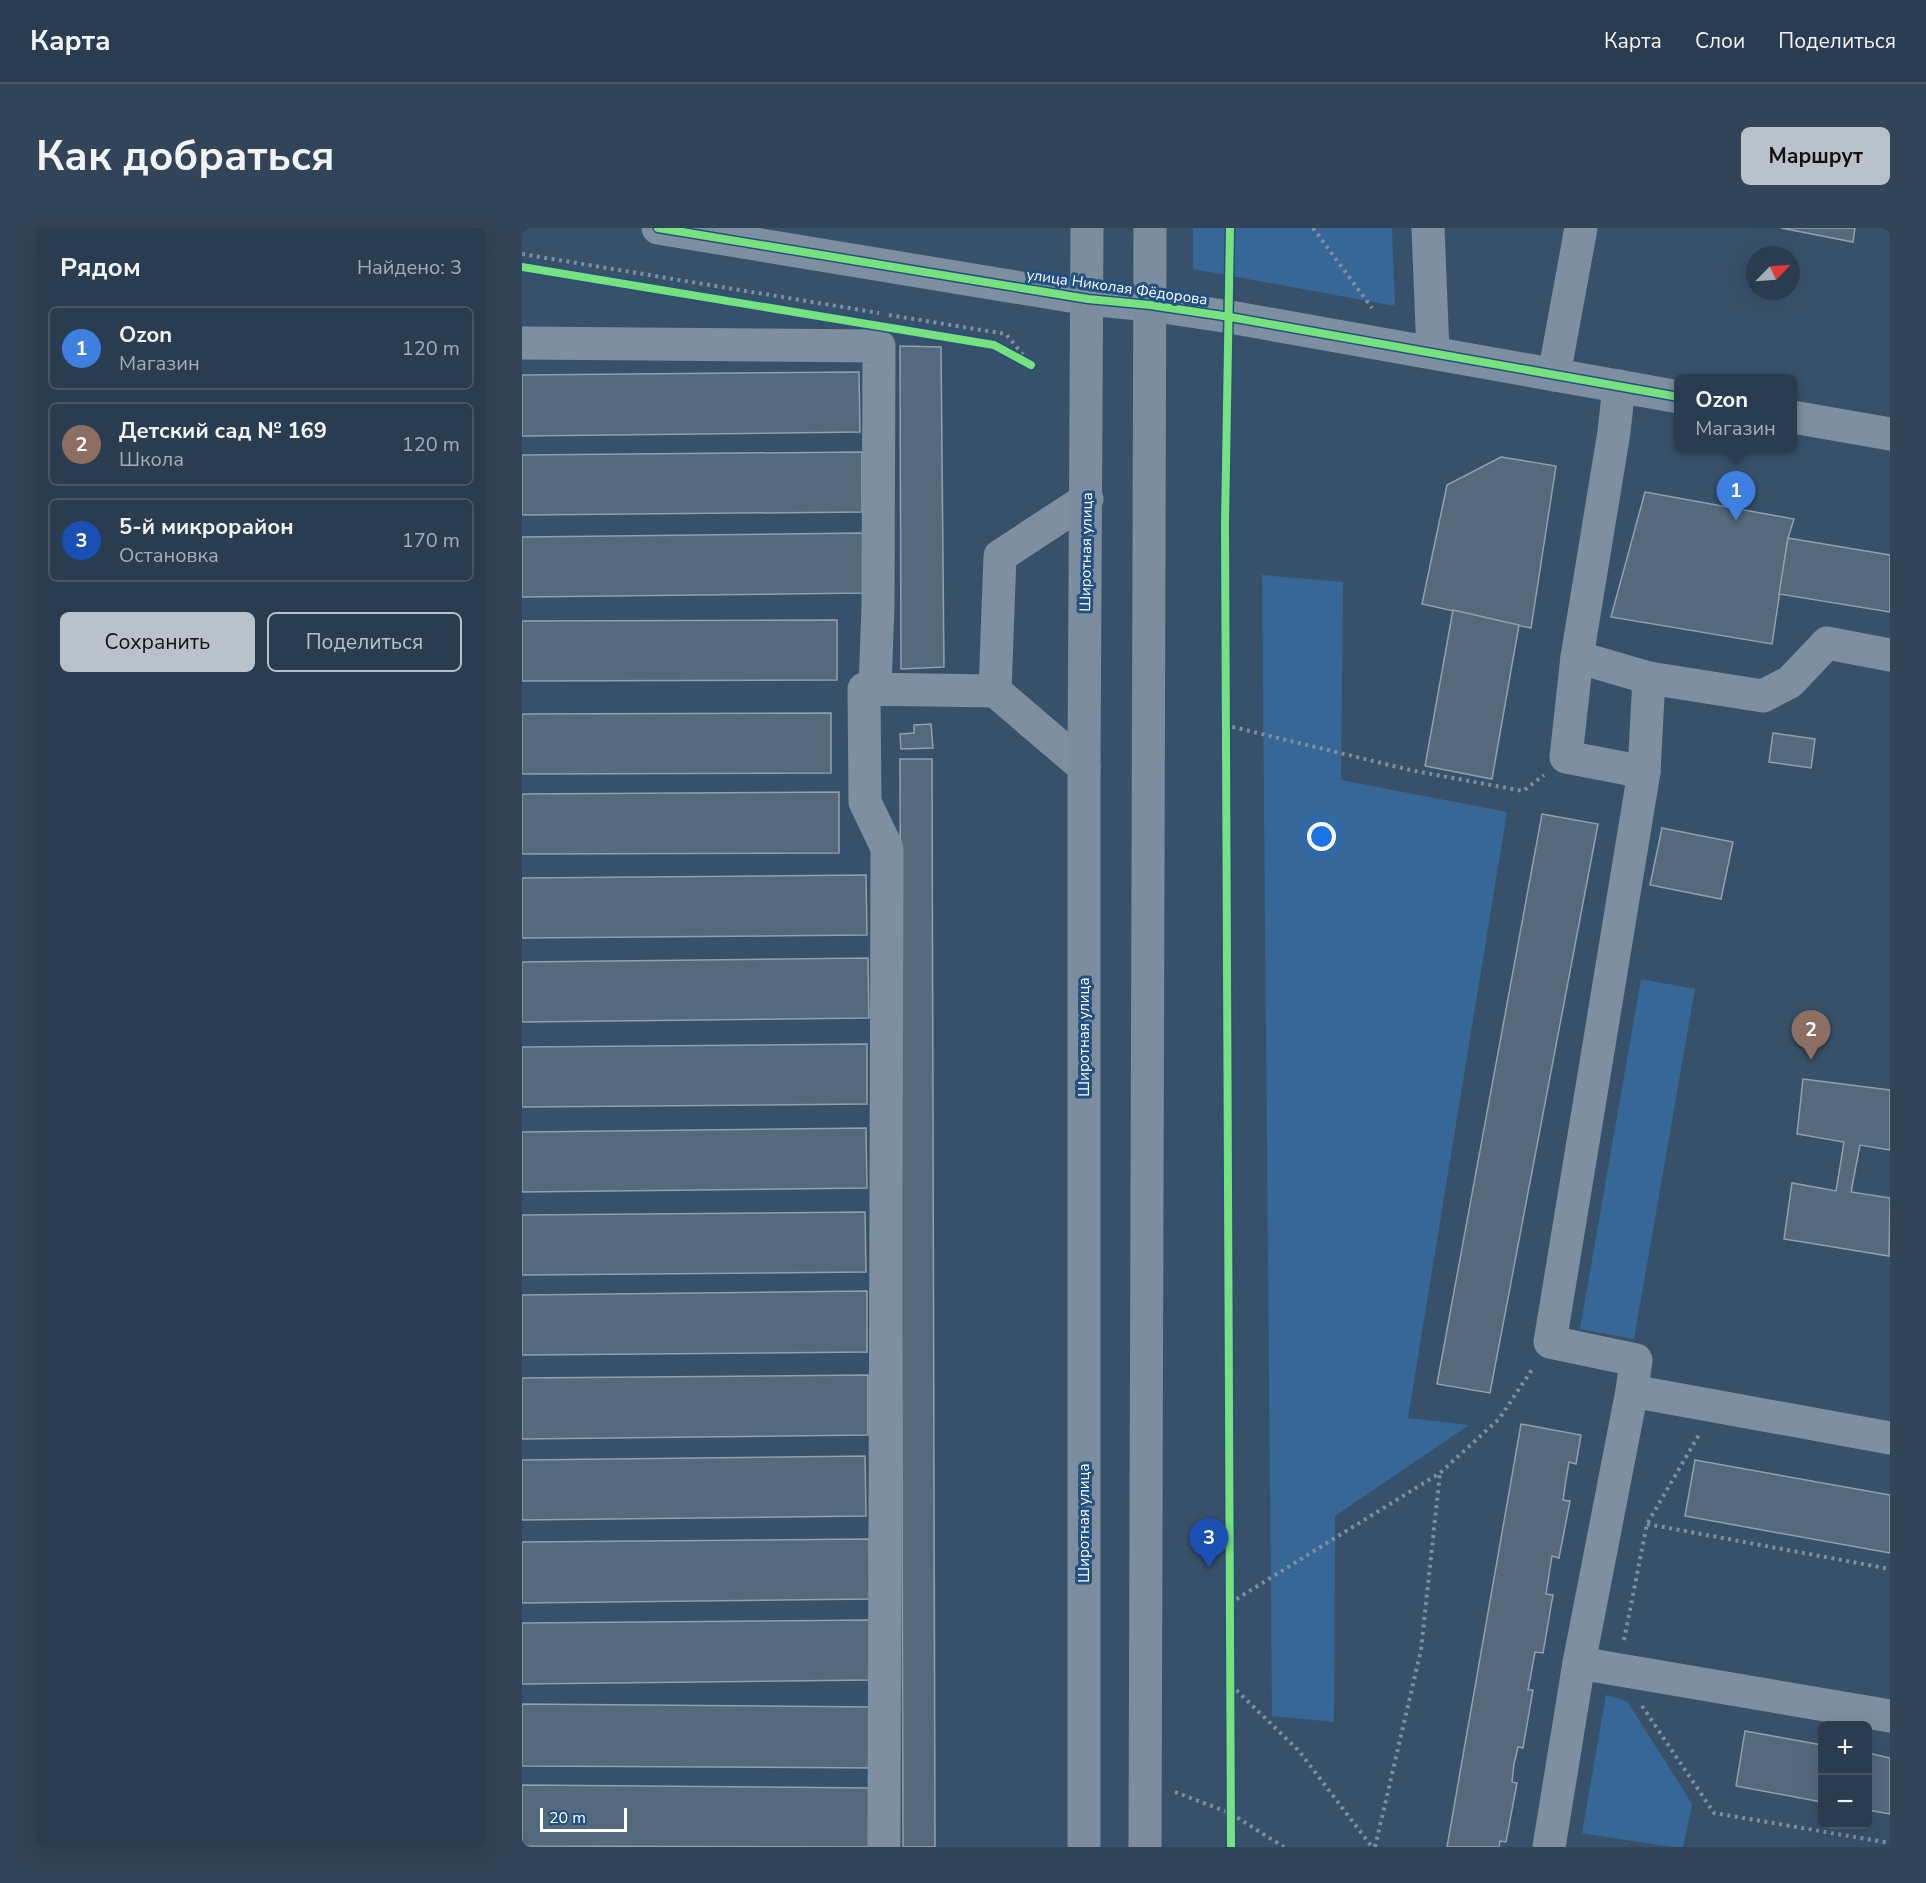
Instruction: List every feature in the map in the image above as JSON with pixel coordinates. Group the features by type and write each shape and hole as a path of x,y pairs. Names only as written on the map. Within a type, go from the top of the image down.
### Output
{"main road":[{"name":"Широтная улица","path":"1084,1847 1084,767 1087,228"},
{"path":"1145,1847 1150,228"}],"street":[{"name":"улица Николая Фёдорова","path":"658,228 1088,299 1150,305 1230,317 1674,396"},
{"path":"1428,228 1433,352"},
{"path":"1554,375 1581,228"},
{"path":"522,343 879,346 878,606 875,688"},
{"path":"1619,386 1614,432 1577,657 1566,757 1644,772"},
{"path":"1797,418 1890,434"},
{"path":"995,691 1000,556 1086,499"},
{"path":"1577,657 1649,678 1763,696 1790,682 1827,643 1890,655"},
{"path":"1550,1847 1579,1663 1632,1391 1636,1360 1551,1342 1644,772 1649,678"},
{"path":"884,1847 887,848 865,802 864,689 995,691 1084,767"},
{"path":"1632,1391 1890,1438"},
{"path":"1579,1663 1890,1716"}],"path":[{"path":"1230,228 1225,524 1225,724 1231,1847"},
{"path":"1313,228 1372,308"},
{"path":"522,254 1006,334 1031,364"},
{"path":"1013,355 1031,364"},
{"path":"1225,724 1410,770 1523,791 1566,757"},
{"path":"1229,1603 1440,1473 1499,1419 1551,1342"},
{"path":"1373,1847 1421,1650 1440,1473"},
{"path":"1647,1524 1890,1569"},
{"path":"1230,1685 1299,1751 1373,1847"},
{"path":"1145,1792 1177,1792 1230,1813 1284,1847"}],"shaded area":[{"path":"1193,228 1392,228 1395,306 1193,269"},
{"path":"1262,575 1343,582 1341,780 1507,812 1408,1418 1469,1425 1335,1516 1334,1722 1272,1716"},
{"path":"1641,979 1695,989 1634,1339 1580,1329"},
{"path":"1606,1695 1627,1701 1692,1804 1683,1847 1582,1833"}],"building":[{"path":"1781,228 1855,228 1853,242"},
{"path":"900,346 941,347 944,667 901,669"},
{"path":"859,372 860,432 522,436 522,375"},
{"path":"862,452 862,512 522,515 522,455"},
{"path":"1501,457 1556,466 1531,628 1422,604 1447,485"},
{"path":"1645,492 1794,519 1788,538 1772,644 1611,617"},
{"path":"863,533 864,593 522,597 522,537"},
{"path":"1788,538 1890,555 1890,612 1779,594"},
{"path":"1453,610 1519,625 1492,779 1425,766"},
{"path":"837,620 837,680 522,681 522,621"},
{"path":"831,713 831,773 522,774 522,714"},
{"path":"931,724 933,748 901,749 900,734 914,733 914,725"},
{"path":"1773,733 1815,739 1811,768 1769,762"},
{"path":"900,759 932,759 935,1847 903,1847"},
{"path":"839,792 839,853 522,854 522,794"},
{"path":"1542,814 1598,824 1490,1393 1437,1384"},
{"path":"1662,828 1733,842 1721,899 1650,885"},
{"path":"866,875 867,935 522,938 522,878"},
{"path":"868,958 869,1018 522,1022 522,962"},
{"path":"867,1044 867,1104 522,1107 522,1047"},
{"path":"1803,1079 1890,1090 1890,1150 1860,1145 1851,1192 1890,1198 1889,1256 1784,1239 1792,1183 1836,1191 1844,1142 1797,1134"},
{"path":"866,1128 867,1188 522,1192 522,1132"},
{"path":"865,1212 866,1272 522,1275 522,1215"},
{"path":"867,1291 867,1352 522,1355 522,1295"},
{"path":"868,1375 868,1435 522,1439 522,1378"},
{"path":"1521,1424 1581,1435 1576,1464 1569,1462 1563,1500 1570,1501 1559,1558 1552,1556 1546,1594 1553,1595 1543,1653 1535,1652 1528,1690 1533,1690 1523,1748 1518,1747 1514,1764 1512,1782 1517,1783 1506,1842 1500,1841 1499,1847 1447,1847"},
{"path":"865,1456 866,1516 522,1520 522,1460"},
{"path":"1695,1460 1890,1495 1890,1553 1685,1516"},
{"path":"869,1539 870,1599 522,1603 522,1542"},
{"path":"870,1620 871,1680 522,1684 522,1623"},
{"path":"522,1704 875,1707 875,1768 522,1766"},
{"path":"1745,1731 1818,1744 1818,1801 1736,1786"},
{"path":"1872,1754 1890,1758 1890,1814 1872,1811"},
{"path":"522,1785 872,1788 872,1847 522,1846"}],"cycle path":[{"path":"658,228 1088,299 1150,305 1230,317 1674,396"},
{"path":"1230,228 1225,524 1231,1847"},
{"path":"522,267 994,345 1031,365"}],"place":[{"name":"Ozon","path":"1736,521"},
{"name":"Детский сад № 169","path":"1811,1060"},
{"name":"5-й микрорайон","path":"1209,1568"}]}
